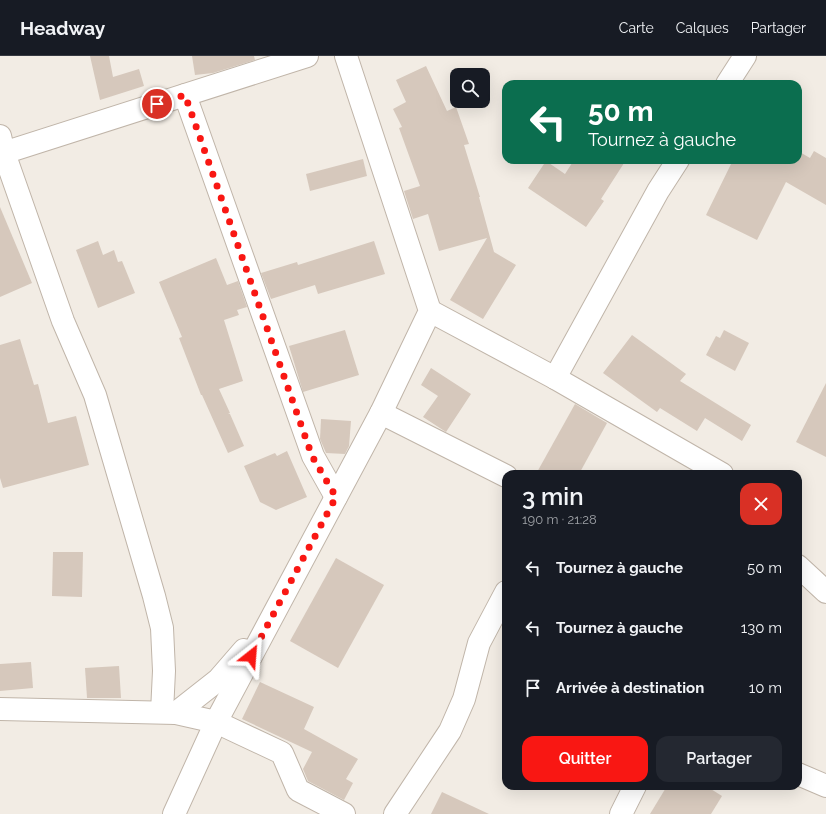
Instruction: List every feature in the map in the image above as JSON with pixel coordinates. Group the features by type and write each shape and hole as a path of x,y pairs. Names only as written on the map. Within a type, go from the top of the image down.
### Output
{"street":[{"path":"169,712 164,671 162,628 133,522 95,395 63,321 1,148 185,95 307,56"},
{"path":"346,56 430,311 555,378 715,470"},
{"path":"730,80 745,56"},
{"path":"185,95 312,456 336,497"},
{"path":"555,378 654,197 675,164"},
{"path":"174,814 216,722 381,413 430,311"},
{"path":"381,413 502,474"},
{"path":"802,570 826,592"},
{"path":"395,814 450,731 464,700 479,643 502,600"},
{"path":"169,712 218,680 272,617"},
{"path":"0,709 169,712 216,722 282,753 298,790 344,814"},
{"path":"802,776 826,786"},
{"path":"621,814 633,790"}],"building":[{"path":"90,56 109,56 113,77 139,69 144,86 100,100"},
{"path":"192,56 254,56 255,60 213,73 195,75"},
{"path":"426,66 447,111 456,108 469,144 464,145 480,197 494,252 516,265 483,319 450,300 487,238 439,251 428,214 413,219 404,191 420,186 399,128 402,127 393,109 406,102 396,80"},
{"path":"814,151 826,158 826,205 786,182 757,240 706,215 731,164 802,164 802,153 810,158"},
{"path":"363,159 367,176 310,191 306,174"},
{"path":"544,164 550,164 565,174 571,164 623,164 601,199 604,201 586,227 528,188"},
{"path":"0,207 32,283 0,297"},
{"path":"98,241 103,255 114,250 118,262 122,261 135,293 98,308 76,250"},
{"path":"374,241 385,274 318,294 315,285 271,299 261,273 297,262 298,265"},
{"path":"216,258 227,285 238,281 247,307 237,310 239,315 224,320 243,381 219,389 230,413 228,414 230,414 244,446 228,453 201,395 179,338 182,337 159,282"},
{"path":"345,330 359,375 303,392 289,346"},
{"path":"724,330 749,343 735,371 706,355 716,336 720,338"},
{"path":"632,335 686,374 680,381 751,425 742,441 705,418 697,431 660,408 657,412 603,373"},
{"path":"20,339 34,385 38,384 48,423 76,416 89,465 3,488 0,478 0,345"},
{"path":"431,368 471,394 446,432 423,417 438,396 421,385"},
{"path":"826,383 826,457 796,442"},
{"path":"575,404 607,423 581,470 538,470"},
{"path":"321,419 351,421 349,446 345,454 326,453 320,439"},
{"path":"287,451 307,497 276,510 260,502 244,466 275,453 277,456"},
{"path":"53,552 83,552 82,597 52,596"},
{"path":"336,558 384,585 338,668 290,641"},
{"path":"31,662 33,688 0,691 0,664"},
{"path":"119,666 121,698 87,698 85,668"},
{"path":"260,682 314,707 304,729 358,759 346,779 353,783 344,800 308,781 303,769 312,752 242,719"},
{"path":"665,790 712,790 722,796 711,814 650,814"},
{"path":"442,792 489,814 431,814"}],"route":[{"path":"157,104 185,95 312,456 336,497 251,656"}]}
